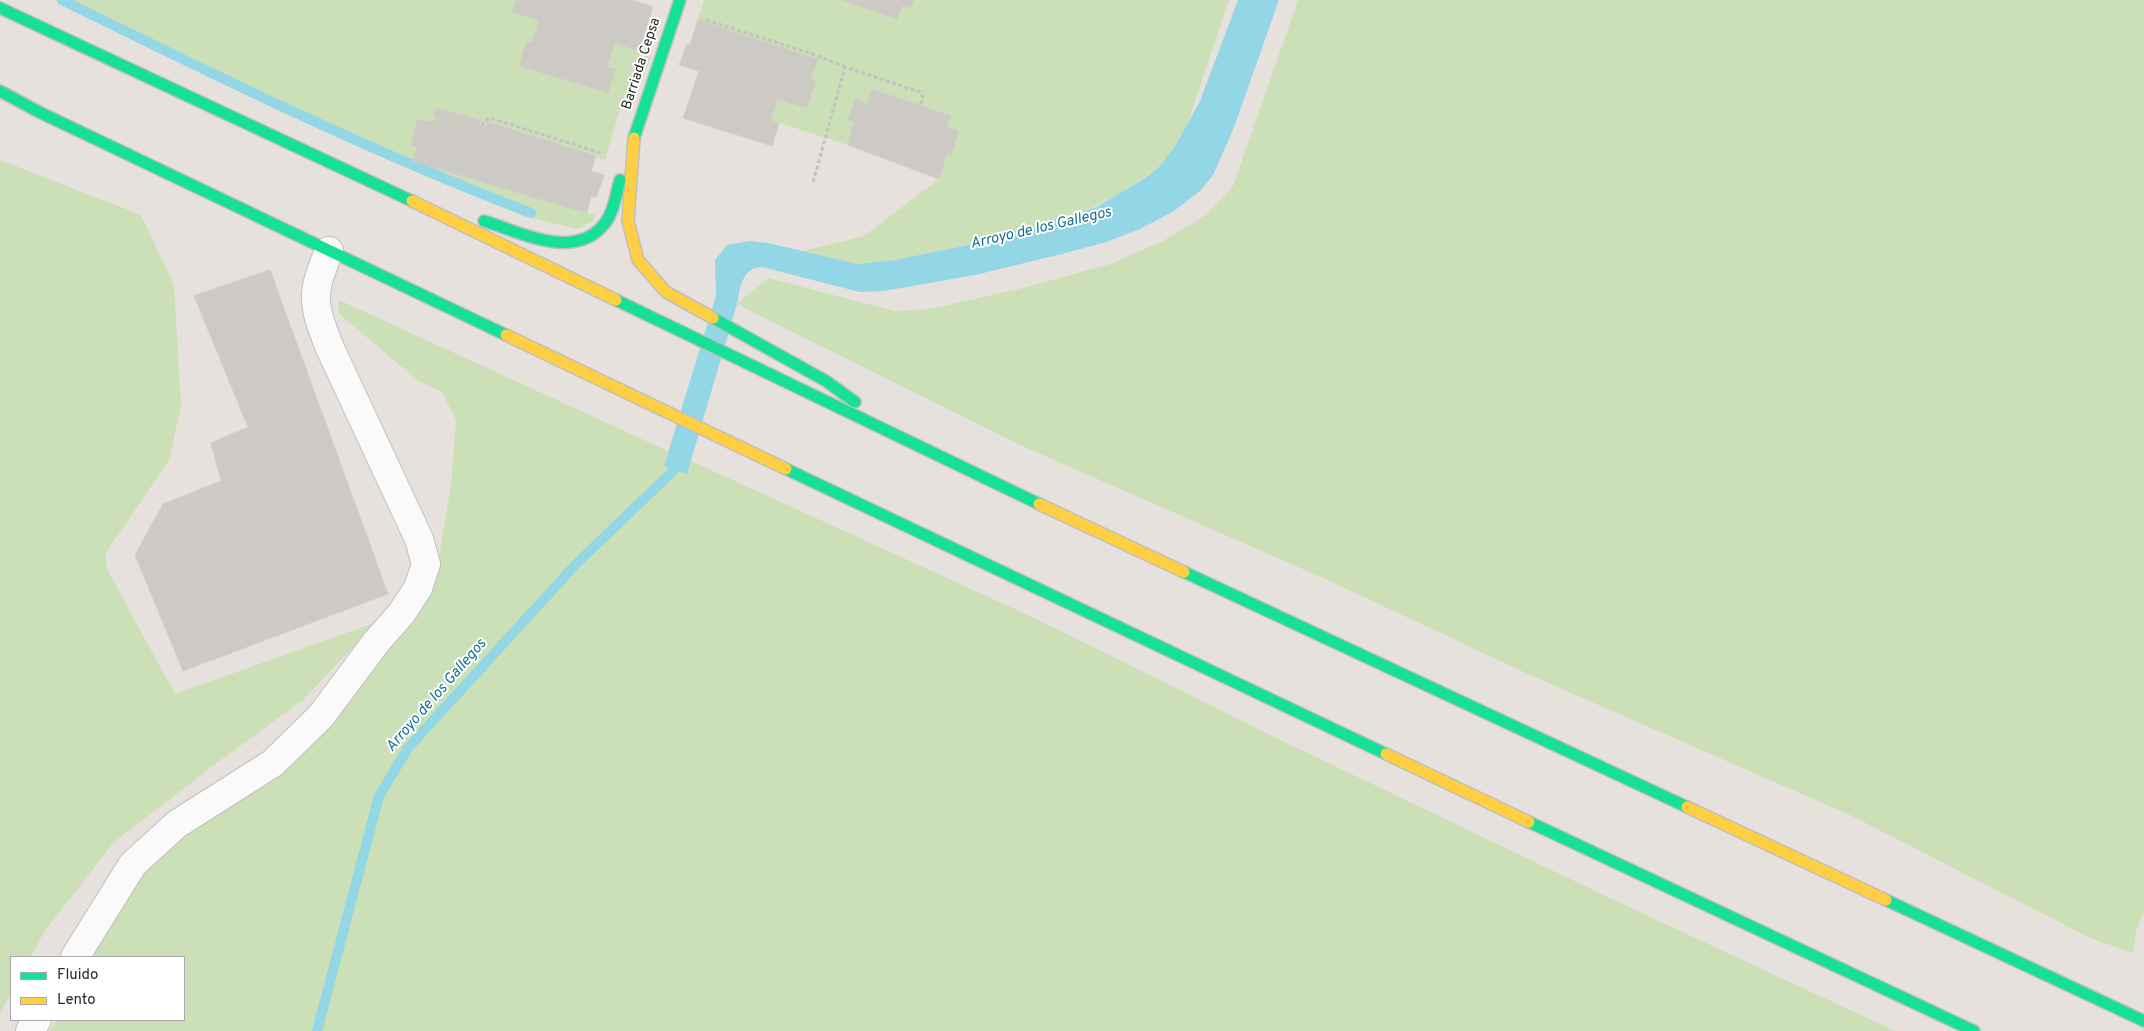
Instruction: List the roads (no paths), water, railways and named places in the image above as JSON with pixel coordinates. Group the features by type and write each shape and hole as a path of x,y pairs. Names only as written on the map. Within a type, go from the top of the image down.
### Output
{"main road":[{"name":"Barriada Cepsa","path":"634,138 678,5"},
{"path":"0,8 425,207 922,449 2144,1021"},
{"path":"0,91 39,112 1154,646 1974,1031"},
{"path":"425,207 496,224 557,243 571,243 597,233 606,223 634,138"},
{"path":"634,138 628,221 638,260 666,292 826,381 922,449"}],"street":[{"path":"77,956 133,864 177,824 280,757 321,716 377,642 401,614 418,588 426,564 419,539 316,314 315,286 329,251"}],"water":[{"path":"1238,0 1279,0 1233,130 1213,175 1200,191 1174,211 1140,229 1106,242 975,275 884,291 860,292 762,267 755,268 746,275 741,285 687,474 664,466 716,296 715,260 727,245 749,241 768,243 858,264 895,260 1002,238 1097,207 1145,178 1159,167 1175,146 1200,101"}],"waterway":[{"path":"62,0 236,85 353,139 531,213"},
{"name":"Arroyo de los Gallegos","path":"317,1031 379,796 408,748 576,564 674,470"}]}
